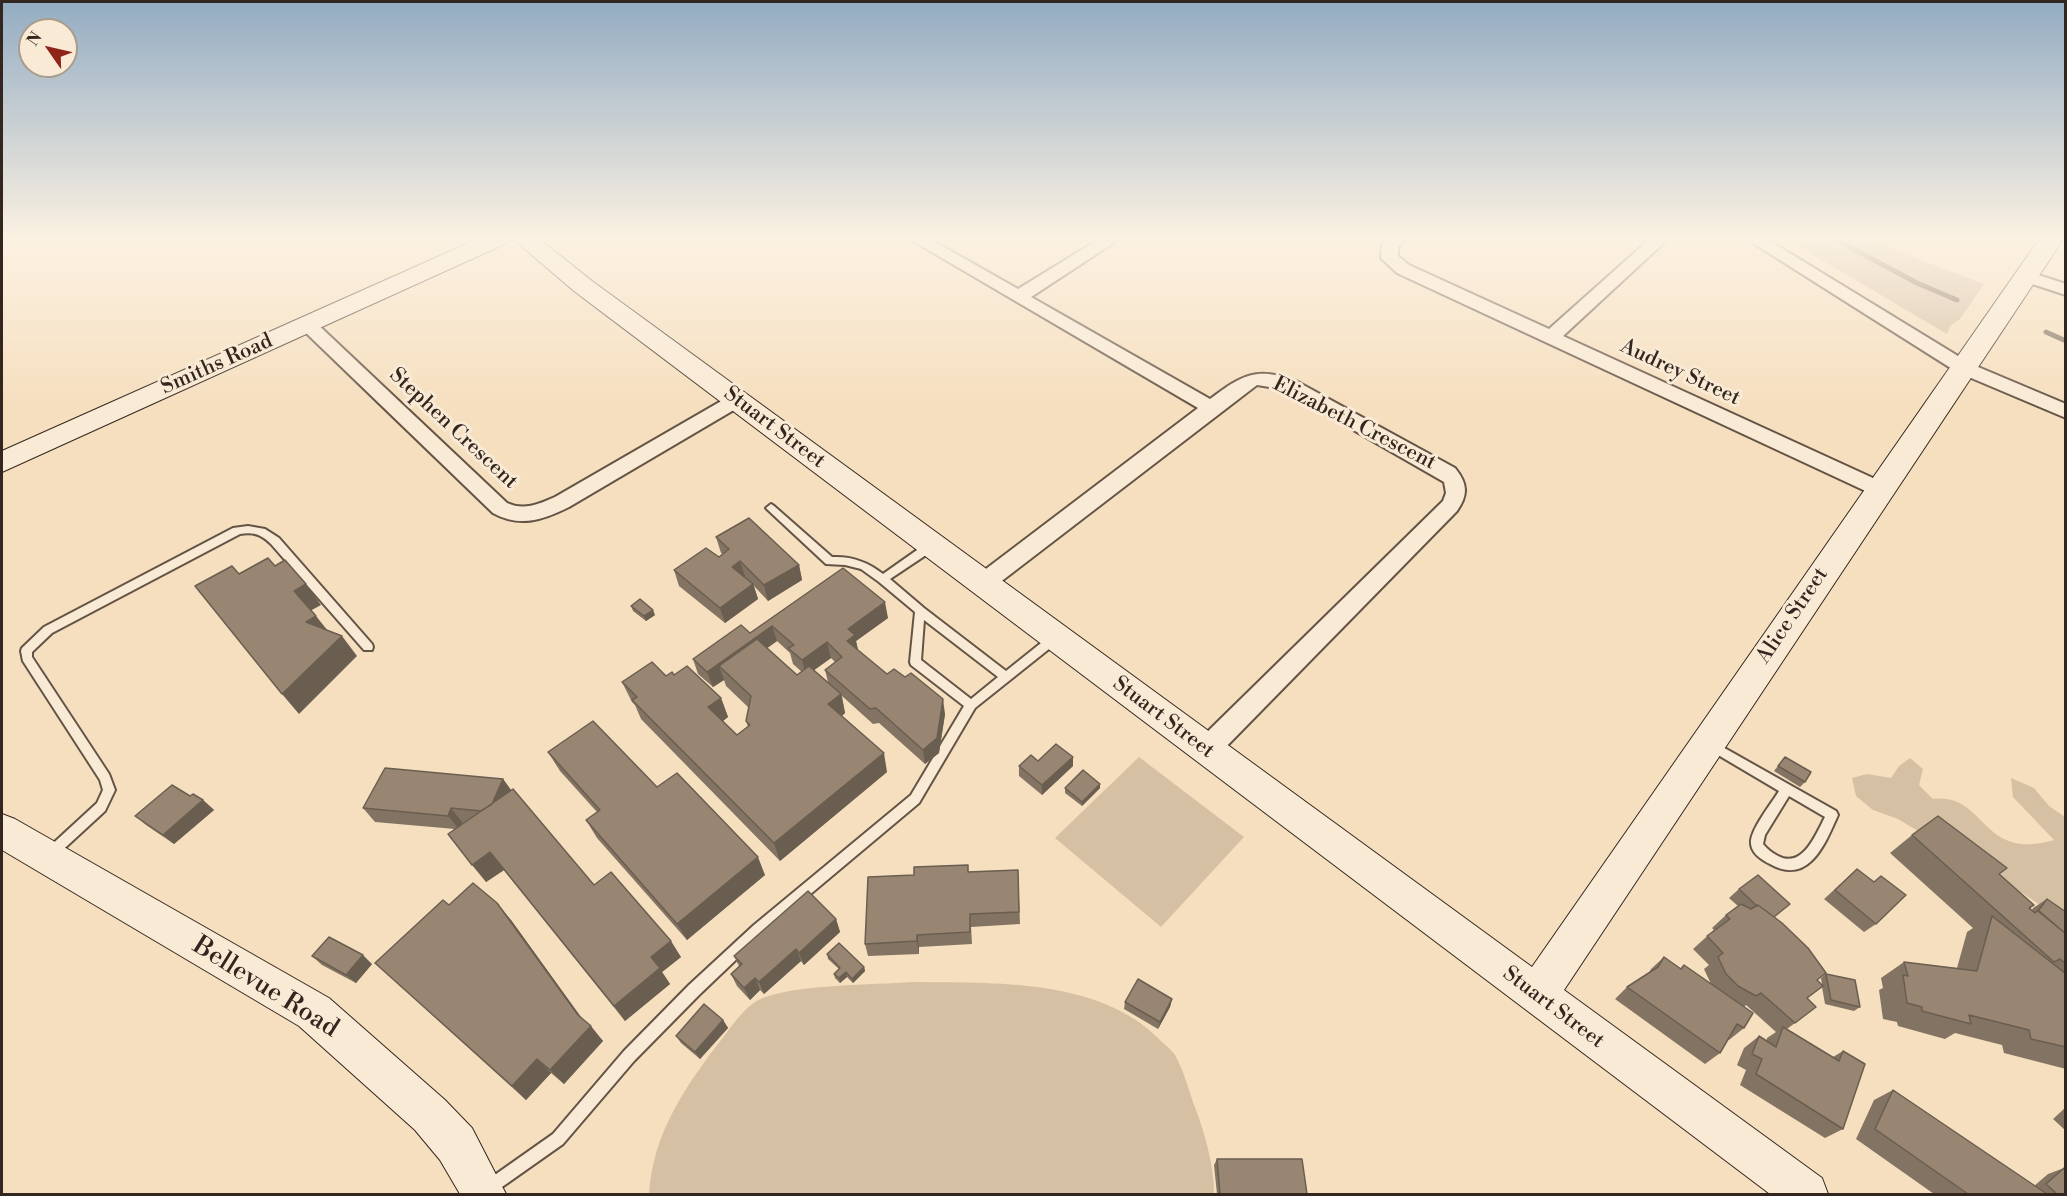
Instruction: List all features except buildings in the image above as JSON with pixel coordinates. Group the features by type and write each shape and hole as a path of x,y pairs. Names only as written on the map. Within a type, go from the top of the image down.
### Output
{"street":[{"name":"Smiths Road","path":"2,462 374,294"},
{"name":"Stuart Street","path":"594,294 1536,996 1806,1194"},
{"path":"1012,294 1212,408"},
{"path":"1018,297 1023,294"},
{"name":"Audrey Street","path":"1457,294 1879,489"},
{"path":"1551,337 1599,294"},
{"path":"1844,294 1964,368 2066,412"},
{"name":"Alice Street","path":"1536,996 2014,294"},
{"name":"Stephen Crescent","path":"307,324 500,508 521,516 534,514 562,502 737,400"},
{"name":"Elizabeth Crescent","path":"982,584 1247,381 1270,378 1441,468 1454,480 1457,488 1455,500 1206,750"},
{"name":"Bellevue Road","path":"2,831 314,1012 430,1115 456,1144 483,1193"}],"lane":[{"path":"771,508 830,561 853,560 865,565 920,611 1006,677"},
{"path":"47,858 101,807 109,790 105,778 27,658 26,651 48,630 237,531 253,528 262,530 275,541 368,647"},
{"path":"883,579 930,546"},
{"path":"920,611 915,662 971,705"},
{"path":"483,1193 558,1139 629,1056 694,990 759,929 915,799 971,705 1055,638"},
{"path":"1708,743 1832,815 1805,862 1795,866 1783,865 1772,859 1763,853 1757,844 1759,834 1787,789"}],"shaded area":[{"path":"1879,294 1977,294 1960,319 1950,326 1947,334"},
{"path":"1139,757 1244,837 1161,927 1055,838"},
{"path":"1910,758 1923,769 1919,785 1933,799 1950,800 1964,806 1997,835 2011,842 2030,844 2054,840 2013,797 2011,778 2034,788 2049,806 2065,817 2065,922 2018,890 1980,873 1938,843 1898,819 1873,810 1856,796 1852,778 1867,774 1891,778 1899,766"},
{"path":"913,982 1010,984 1044,988 1076,994 1134,1019 1175,1055 1208,1147 1214,1194 649,1194 657,1151 683,1093 735,1022 751,1005 778,993 796,990"}],"waterway":[{"path":"1942,294 1957,300"},
{"path":"2046,332 2066,341"}]}
